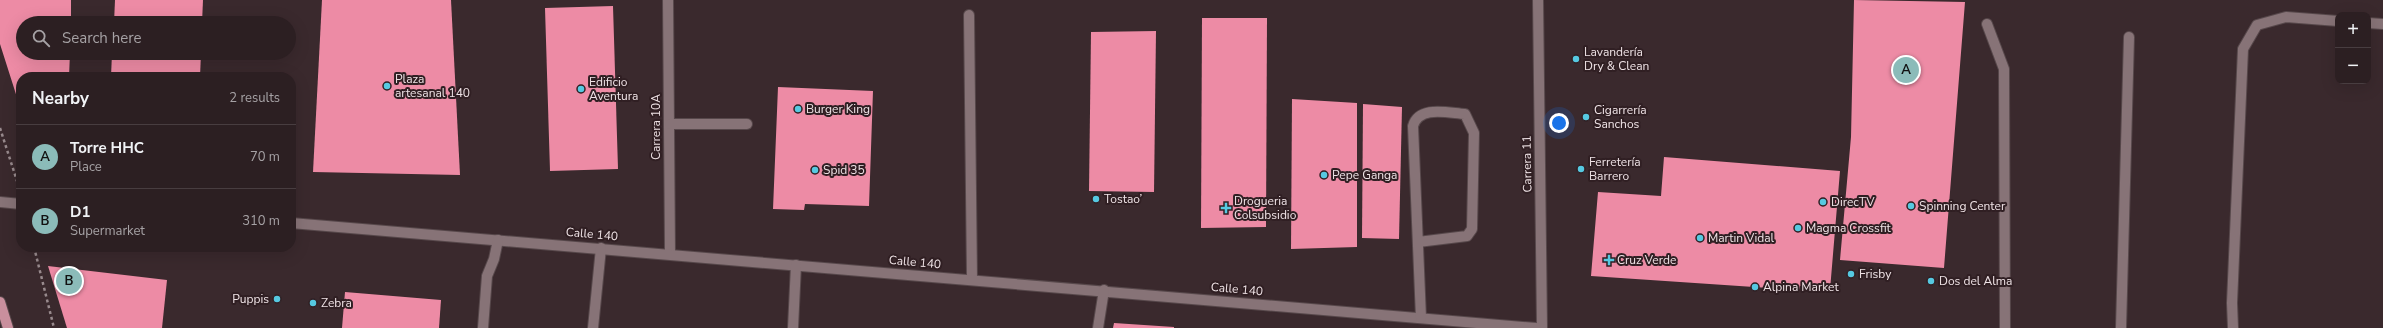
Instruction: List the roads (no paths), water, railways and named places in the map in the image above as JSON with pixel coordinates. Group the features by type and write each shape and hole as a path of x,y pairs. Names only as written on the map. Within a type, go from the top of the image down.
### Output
{"main road":[{"path":"0,302 8,328"}],"street":[{"name":"Carrera 10A","path":"668,0 670,254"},
{"name":"Carrera 11","path":"1538,0 1542,328"},
{"path":"968,15 972,280"},
{"path":"2233,328 2232,303 2243,49 2257,25 2286,17 2335,21"},
{"path":"2371,23 2383,24"},
{"path":"1987,24 2004,69 2005,328"},
{"path":"2121,328 2129,36"},
{"path":"1418,242 1467,236 1472,229 1474,133 1465,114 1424,112 1416,118 1413,126 1421,318"},
{"path":"670,124 747,124"},
{"path":"0,202 16,204"},
{"name":"Calle 140","path":"296,223 1104,290 1536,328"},
{"path":"483,328 488,276 494,259 498,240"},
{"path":"593,328 601,248"},
{"path":"793,328 796,265"},
{"path":"1098,328 1104,290"}],"place":[{"name":"Lavandería Dry & Clean","path":"1576,59"},
{"name":"Torre HHC","path":"1906,70"},
{"name":"Plaza artesanal 140","path":"387,86"},
{"name":"Edificio Aventura","path":"581,89"},
{"name":"Burger King","path":"798,109"},
{"name":"Cigarrería Sanchos","path":"1586,117"},
{"name":"Ferretería Barrero","path":"1581,169"},
{"name":"Spid 35","path":"815,170"},
{"name":"Pepe Ganga","path":"1324,175"},
{"name":"Tostao’","path":"1096,199"},
{"name":"DirecTV","path":"1823,202"},
{"name":"Spinning Center","path":"1911,206"},
{"name":"Drogueria Colsubsidio","path":"1226,208"},
{"name":"Magma Crossfit","path":"1798,228"},
{"name":"Martin Vidal","path":"1700,238"},
{"name":"Cruz Verde","path":"1609,260"},
{"name":"Frisby","path":"1851,274"},
{"name":"D1","path":"69,281"},
{"name":"Dos del Alma","path":"1931,281"},
{"name":"Alpina Market","path":"1755,287"},
{"name":"Puppis","path":"277,299"},
{"name":"Zebra","path":"313,303"}]}
